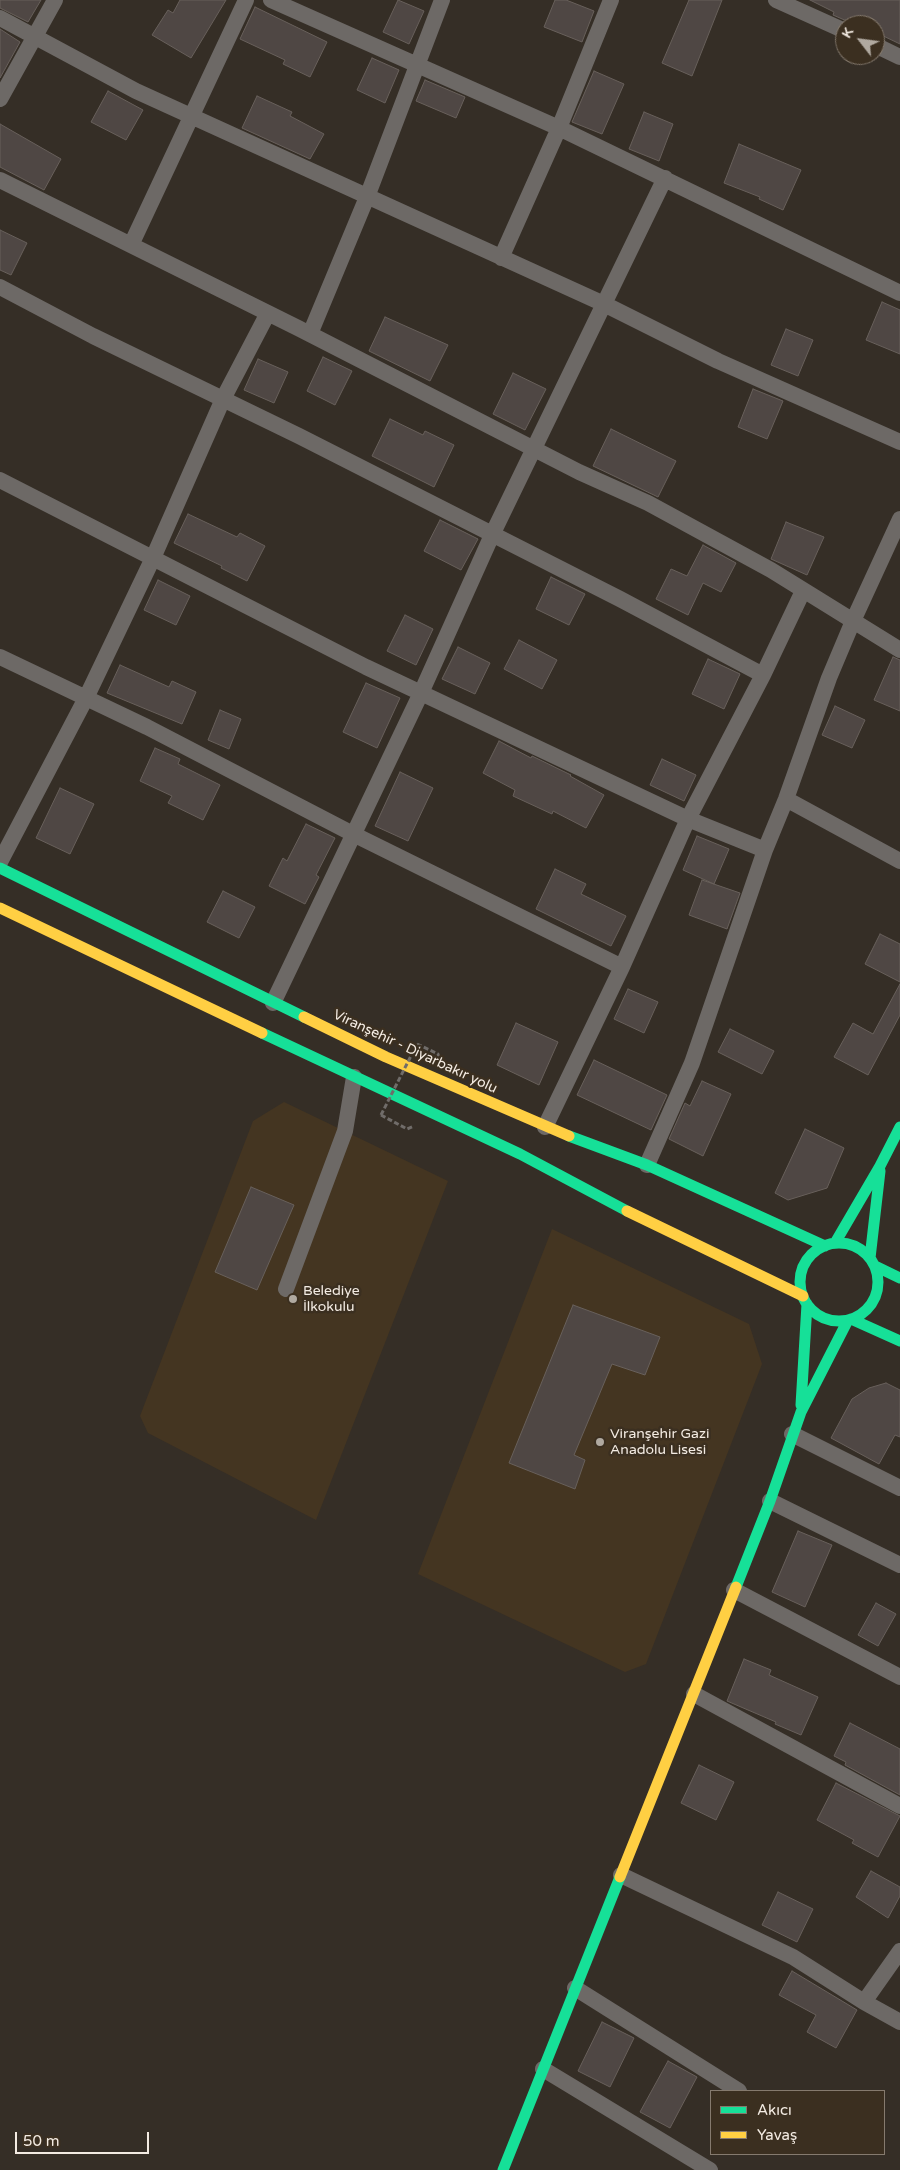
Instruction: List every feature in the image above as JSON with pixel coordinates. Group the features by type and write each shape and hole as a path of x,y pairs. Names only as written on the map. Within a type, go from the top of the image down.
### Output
{"main road":[{"name":"Viranşehir - Diyarbakır yolu","path":"0,868 386,1057 545,1127 647,1165 830,1244"},
{"path":"0,908 520,1154 622,1209 805,1300 815,1313 825,1318 836,1321 849,1320 900,1341"},
{"path":"801,1412 805,1300 800,1284 801,1272 806,1261 814,1252 830,1244 880,1166 900,1127"},
{"path":"503,2170 770,1501 801,1412 849,1320 869,1307 875,1298 878,1282 873,1262 880,1166"},
{"path":"830,1244 855,1246 873,1262 900,1278"}],"street":[{"path":"0,99 55,0"},
{"path":"131,245 246,0"},
{"path":"271,0 560,128 900,293"},
{"path":"310,334 366,197 442,0"},
{"path":"501,258 560,128 612,0"},
{"path":"776,0 835,27"},
{"path":"0,18 136,91 604,304 718,361 900,442"},
{"path":"885,49 900,56"},
{"path":"273,1003 421,693 492,535 665,178"},
{"path":"0,180 310,334 579,472 648,503 771,570 900,650"},
{"path":"0,287 93,336 620,599 763,675"},
{"path":"0,862 86,698 154,558 222,399 268,313"},
{"path":"0,480 421,693 688,819 765,850"},
{"path":"647,1165 692,1063 765,850 786,799 829,678 900,519"},
{"path":"545,1127 622,966 688,819 763,675 803,591"},
{"path":"0,657 147,727 353,834 622,966"},
{"path":"786,799 900,861"},
{"path":"286,1289 344,1131 354,1077"},
{"path":"792,1434 900,1488"},
{"path":"770,1501 900,1565"},
{"path":"734,1590 900,1677"},
{"path":"694,1694 900,1806"},
{"path":"621,1875 793,1956 864,2002 900,2022"},
{"path":"864,2002 900,1951"},
{"path":"575,1988 737,2090"},
{"path":"543,2069 710,2170"}],"path":[{"path":"417,1125 407,1129 381,1115 417,1044 438,1054 440,1062"}],"shaded area":[{"name":"Belediye İlkokulu","path":"284,1102 448,1181 316,1520 148,1433 140,1416 253,1121"},
{"name":"Viranşehir Gazi Anadolu Lisesi","path":"552,1229 749,1324 762,1364 646,1664 625,1672 418,1574"}],"building":[{"path":"0,0 41,0 28,22 0,8"},
{"path":"180,0 226,0 191,58 152,35 168,10 173,13"},
{"path":"398,0 424,11 409,44 383,32"},
{"path":"555,0 566,0 594,11 582,42 544,27"},
{"path":"689,0 722,0 692,76 662,63"},
{"path":"810,0 900,0 900,44 885,37 885,15 835,16 833,15 834,12"},
{"path":"255,7 327,42 310,77 283,64 285,60 240,39"},
{"path":"0,29 20,42 0,78"},
{"path":"372,58 399,70 385,103 357,90"},
{"path":"594,71 624,84 602,134 572,122"},
{"path":"425,80 465,97 456,118 416,101"},
{"path":"108,91 143,110 126,140 91,122"},
{"path":"257,96 292,112 290,116 324,134 310,159 242,128"},
{"path":"644,112 673,124 659,161 629,149"},
{"path":"0,124 61,159 44,190 0,167"},
{"path":"739,144 801,170 783,210 759,199 760,197 724,183"},
{"path":"0,230 27,243 11,275 0,270"},
{"path":"882,302 900,310 900,354 866,340"},
{"path":"385,317 448,345 430,381 369,351"},
{"path":"786,329 813,340 798,376 771,365"},
{"path":"323,357 352,371 335,405 307,391"},
{"path":"258,359 288,372 274,403 244,390"},
{"path":"513,373 546,389 525,430 493,414"},
{"path":"753,389 783,401 767,439 738,427"},
{"path":"390,419 423,435 425,431 454,445 434,487 372,456"},
{"path":"611,429 676,461 658,497 593,466"},
{"path":"188,514 237,537 240,533 265,546 247,581 221,568 222,566 174,543"},
{"path":"440,520 478,539 461,570 424,551"},
{"path":"786,522 824,537 807,575 771,559"},
{"path":"703,545 736,563 721,592 703,583 688,615 656,599 671,569 687,576"},
{"path":"551,577 585,594 569,625 536,609"},
{"path":"158,580 190,596 176,625 144,610"},
{"path":"405,615 433,629 416,665 387,651"},
{"path":"519,640 557,660 542,689 504,669"},
{"path":"458,647 490,663 475,694 442,679"},
{"path":"893,657 900,660 900,711 874,700"},
{"path":"708,659 740,674 724,709 692,694"},
{"path":"120,665 169,687 172,681 196,692 182,724 107,693"},
{"path":"366,683 400,698 377,748 343,732"},
{"path":"835,706 865,720 852,748 822,735"},
{"path":"220,710 241,719 229,749 208,740"},
{"path":"499,741 531,758 532,756 571,775 604,795 586,828 553,811 552,814 513,796 515,790 483,773"},
{"path":"155,748 180,759 178,764 220,785 203,820 168,803 172,796 140,781"},
{"path":"662,759 696,775 684,801 650,785"},
{"path":"400,772 433,788 408,841 375,826"},
{"path":"60,788 94,804 70,854 36,838"},
{"path":"306,824 335,838 316,875 319,877 305,904 269,886 283,858 287,861"},
{"path":"697,836 729,849 714,884 683,870"},
{"path":"555,869 586,884 581,894 626,916 611,946 536,909"},
{"path":"702,880 740,893 727,929 689,915"},
{"path":"223,891 255,907 239,938 207,922"},
{"path":"880,934 900,944 900,982 865,964"},
{"path":"900,984 900,1015 868,1075 834,1057 853,1023 873,1034"},
{"path":"628,989 658,1002 644,1033 614,1019"},
{"path":"516,1023 558,1042 539,1085 497,1065"},
{"path":"730,1029 774,1051 762,1074 718,1052"},
{"path":"594,1060 667,1095 651,1130 577,1095"},
{"path":"702,1081 731,1094 703,1156 669,1139 685,1103 690,1106"},
{"path":"805,1129 844,1148 827,1188 788,1200 775,1193"},
{"path":"251,1187 294,1205 257,1290 215,1272"},
{"path":"573,1305 660,1337 645,1375 612,1364 574,1455 585,1460 575,1489 509,1463"},
{"path":"886,1383 900,1390 900,1437 895,1435 879,1464 831,1438 852,1399 869,1388"},
{"path":"798,1531 832,1545 805,1607 772,1592"},
{"path":"876,1603 896,1614 878,1646 858,1635"},
{"path":"744,1659 771,1670 769,1675 818,1697 801,1735 727,1701"},
{"path":"850,1723 900,1749 900,1795 845,1765 846,1762 834,1756"},
{"path":"699,1765 734,1782 716,1820 681,1803"},
{"path":"836,1783 900,1816 878,1857 852,1843 854,1840 817,1820"},
{"path":"871,1871 900,1887 900,1896 888,1918 856,1897"},
{"path":"778,1892 813,1909 797,1942 762,1925"},
{"path":"792,1971 857,2010 836,2048 807,2032 816,2015 779,1995"},
{"path":"602,2022 634,2038 610,2087 578,2071"},
{"path":"668,2061 697,2077 670,2128 640,2112"}],"traffic: fast":[{"path":"0,868 304,1017"},
{"path":"262,1033 520,1154 627,1211"},
{"path":"835,1243 880,1166 900,1127"},
{"path":"569,1136 647,1165 825,1246"},
{"path":"870,1258 880,1171"},
{"path":"839,1243 854,1246 867,1254 875,1267 878,1282 875,1297 867,1310 854,1318 839,1321 824,1318 811,1310 803,1297 800,1282 803,1267 811,1254 824,1246 839,1243"},
{"path":"875,1266 900,1278"},
{"path":"801,1405 807,1304"},
{"path":"851,1319 900,1341"},
{"path":"736,1587 770,1501 801,1412 848,1320"},
{"path":"503,2170 620,1877"}],"traffic: slow":[{"path":"0,908 262,1033"},
{"path":"304,1017 386,1057 569,1136"},
{"path":"627,1211 803,1296"},
{"path":"620,1877 736,1587"}],"place":[{"name":"Belediye İlkokulu","path":"293,1299"},
{"name":"Viranşehir Gazi Anadolu Lisesi","path":"600,1442"}]}
